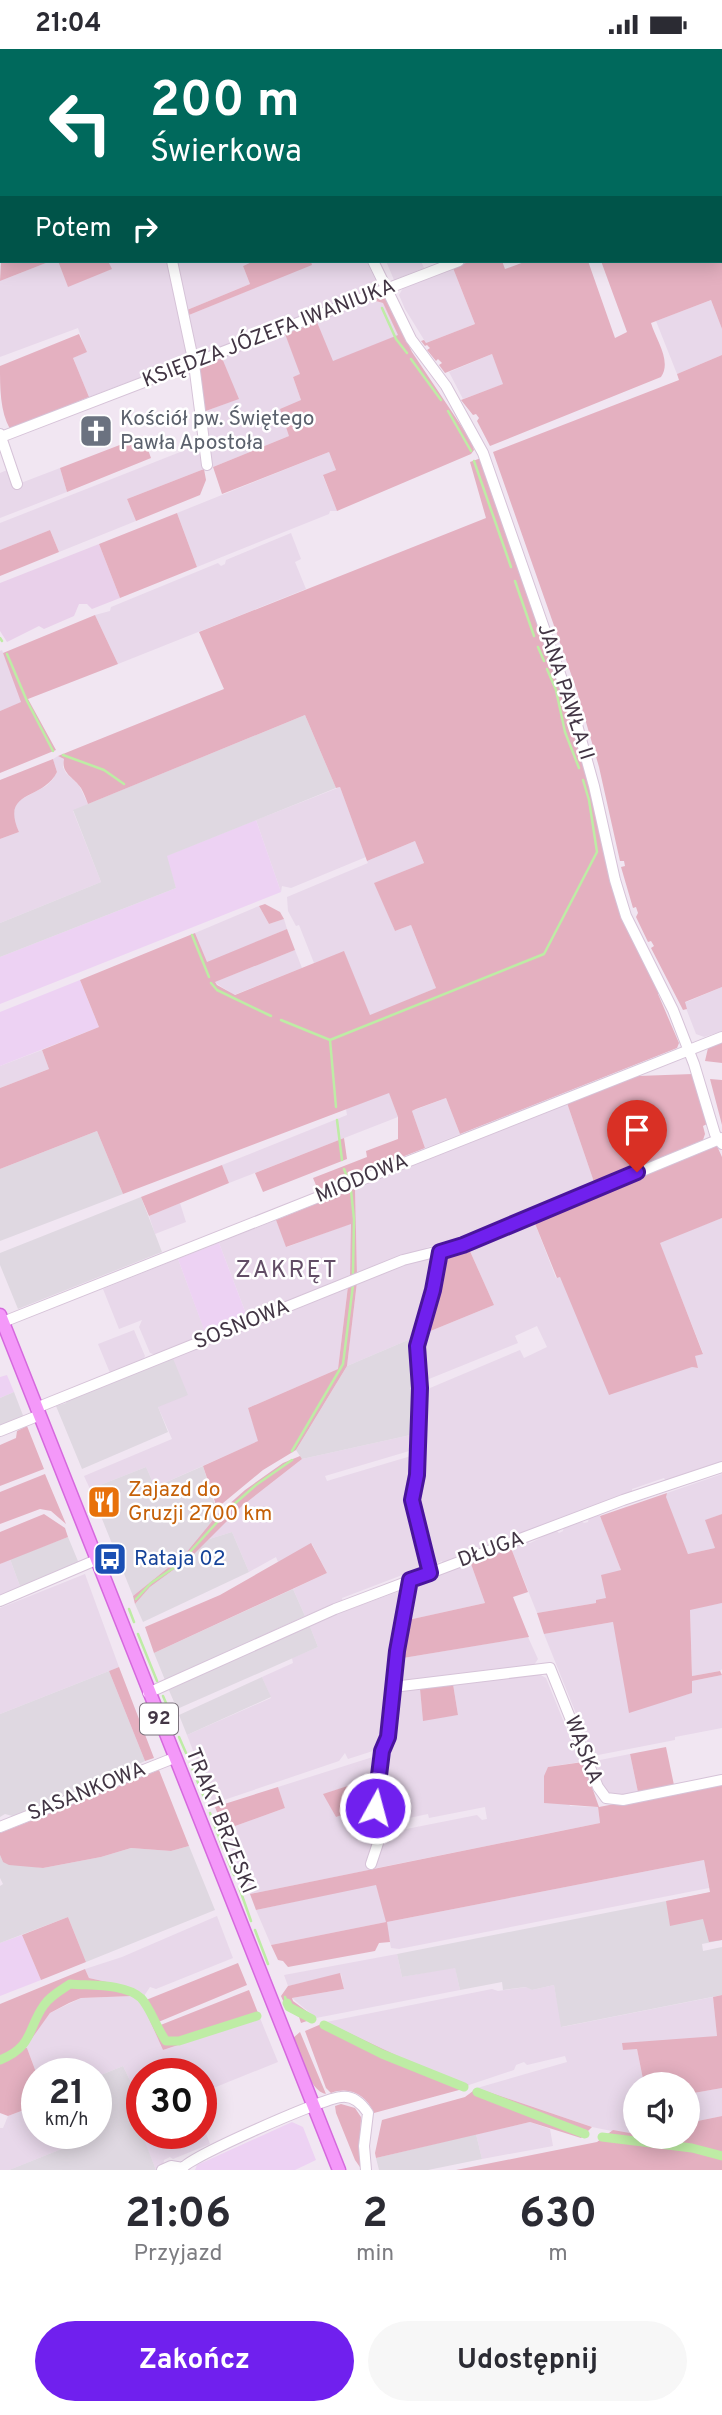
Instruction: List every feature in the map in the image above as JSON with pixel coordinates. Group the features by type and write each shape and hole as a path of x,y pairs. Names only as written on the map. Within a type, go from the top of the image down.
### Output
{"main road":[{"name":"TRAKT BRZESKI","path":"1,1318 339,2170"}],"street":[{"path":"172,263 194,364 207,465"},
{"name":"JANA PAWŁA II","path":"374,263 411,339 446,386 483,453 571,703 626,916 673,1010 711,1126 721,1140"},
{"name":"KSIĘDZA JÓZEFA IWANIUKA","path":"1,435 194,364 453,263"},
{"path":"1,435 18,484"},
{"name":"MIODOWA","path":"1,1318 168,1258 722,1037"},
{"name":"SOSNOWA","path":"0,1431 38,1411 403,1261 463,1245 721,1140"},
{"path":"430,1573 412,1500 417,1475 420,1388 417,1346 433,1290 440,1252"},
{"name":"DŁUGA","path":"148,1692 283,1630 410,1580 623,1500 722,1467"},
{"path":"0,1601 96,1560"},
{"path":"371,1864 378,1843 376,1794 382,1751 388,1737 402,1616 410,1580"},
{"name":"WĄSKA","path":"393,1687 550,1668 597,1787 606,1798 623,1800 722,1780"},
{"name":"SASANKOWA","path":"0,1827 174,1758"},
{"path":"162,2170 171,2166 182,2169 186,2163 313,2107 336,2098 348,2097 365,2108 368,2118 364,2146 366,2170"}],"shaded area":[{"path":"1,263 46,263 0,281"},
{"path":"46,263 59,263 68,286 111,269 109,263 167,263 191,358 89,397 73,358 86,352 78,328 0,357 0,281"},
{"path":"59,263 109,263 112,269 68,287"},
{"path":"176,263 250,263 243,266 250,284 187,310"},
{"path":"250,263 312,265 189,315 187,310 250,284 243,266"},
{"path":"367,263 376,281 366,285 367,290 196,358 189,315 312,264"},
{"path":"387,263 422,263 424,268 394,280"},
{"path":"466,263 503,263 505,269 522,263 589,263 615,338 627,332 602,263 722,263 722,329 711,300 651,323 664,357 661,377 490,446 477,421 479,418 476,414 473,415 461,400 503,384 492,354 445,373 439,365 442,363 438,359 436,361 427,350 430,348 421,341 426,343 475,324 453,268"},
{"path":"453,268 475,324 426,343 399,295 403,288"},
{"path":"382,296 387,299 412,352 472,442 474,450 471,454 337,511 323,475 336,470 329,452 222,494 213,467 289,436 280,409 301,400 293,377 300,374 285,334 317,322 333,361 398,335 383,303 372,300"},
{"path":"372,300 383,303 399,335 332,362 317,322"},
{"path":"711,300 722,329 722,355 677,374 656,321"},
{"path":"79,334 87,352 73,358 89,397 10,429 2,407 0,366"},
{"path":"285,334 301,374 293,377 301,400 289,436 213,467 203,412 238,399 222,358"},
{"path":"492,354 504,384 463,399 449,372"},
{"path":"722,355 722,987 685,1002 687,1009 683,1010 651,948 654,946 651,941 648,942 636,917 638,913 636,907 633,908 621,867 625,866 624,861 620,861 599,767 577,691 493,452 679,380 677,374"},
{"path":"222,358 239,399 203,412 197,372 200,367"},
{"path":"143,436 151,458 67,492 60,468"},
{"path":"198,445 202,447 204,469 127,499 136,521 59,552 50,530 0,550 0,523"},
{"path":"329,452 336,470 323,476 337,511 330,511 329,514 197,567 177,513"},
{"path":"481,458 565,696 624,922 659,990 658,994 679,1043 677,1048 460,1134 446,1098 416,1109 412,1111 425,1148 318,1190 313,1178 367,1157 366,1151 398,1139 398,1117 389,1093 123,1194 97,1131 0,1169 0,1088 49,1069 42,1050 99,1027 80,980 195,933 207,962 287,929 295,950 215,982 217,985 235,995 344,951 370,1015 436,988 411,925 395,931 374,883 424,863 415,841 367,861 340,787 336,788 305,715 88,804 81,788 66,772 64,759 58,756 224,689 199,632 486,518 470,462"},
{"path":"60,468 67,492 0,518 0,473 7,470 13,486"},
{"path":"204,469 206,480 200,495 136,521 127,499"},
{"path":"177,513 197,567 120,598 99,544"},
{"path":"50,530 59,552 0,576 0,550"},
{"path":"291,533 301,559 295,562 306,589 118,664 95,615 110,611 111,607 218,563 221,566 226,560"},
{"path":"99,544 120,598 92,609 87,604 79,604 74,616 44,629 39,626 7,642 0,631 0,583"},
{"path":"95,615 118,664 28,699 56,750 0,773 0,711 21,702 3,653"},
{"path":"2,650 22,702 0,711 0,651"},
{"path":"305,715 336,788 167,856 176,888 0,957 0,923 101,882 73,810"},
{"path":"58,756 64,759 63,767 66,773 79,785 88,804 73,811 101,882 0,923 0,839 19,832 13,819 15,805 53,779 57,772 53,759"},
{"path":"53,759 57,772 51,781 19,802 15,809 19,832 0,839 0,780"},
{"path":"340,787 366,857 291,888 282,886 281,892 256,820"},
{"path":"256,820 281,892 0,1004 0,957 176,888 166,856"},
{"path":"415,841 424,863 375,883 395,931 411,925 436,988 370,1016 344,952 314,963 299,925 296,926 288,911 287,897"},
{"path":"265,904 280,912 284,919 269,924 259,906"},
{"path":"259,906 269,924 284,919 287,929 207,963 195,933"},
{"path":"295,950 302,968 234,995 214,982"},
{"path":"80,980 99,1027 0,1066 0,1012"},
{"path":"722,987 722,1031 704,1037 696,1034 684,1003"},
{"path":"722,1042 722,1063 705,1061 708,1048"},
{"path":"42,1050 49,1069 0,1088 0,1066"},
{"path":"693,1074 707,1124 703,1126 703,1140 595,1185 567,1103 638,1076"},
{"path":"710,1079 722,1080 722,1125"},
{"path":"389,1092 398,1117 229,1183 222,1165 347,1115 346,1109"},
{"path":"446,1098 460,1134 425,1148 412,1111"},
{"path":"567,1103 595,1185 447,1244 445,1241 426,1248 427,1251 357,1275 355,1188"},
{"path":"97,1131 123,1194 0,1241 0,1169"},
{"path":"344,1138 347,1159 263,1192 255,1173"},
{"path":"717,1146 722,1157 722,1218 660,1243 703,1354 695,1356 698,1368 692,1367 609,1395 534,1221"},
{"path":"222,1165 229,1183 149,1216 141,1197"},
{"path":"355,1188 357,1275 350,1278 351,1224 286,1247 276,1220"},
{"path":"141,1197 162,1252 18,1309 0,1265 0,1253"},
{"path":"180,1203 186,1222 155,1234 149,1216"},
{"path":"722,1218 722,1463 667,1483 664,1478 632,1489 632,1493 444,1565 442,1561 433,1568 415,1498 422,1462 423,1397 430,1388 520,1350 524,1358 547,1347 537,1326 515,1336 518,1343 429,1379 423,1375 422,1341 428,1332 494,1305 469,1249 534,1221 556,1278 560,1277 692,1367 698,1368 694,1356 703,1353 659,1242"},
{"path":"276,1220 287,1247 352,1223 350,1278 269,1311 260,1311 248,1319 219,1243"},
{"path":"219,1243 248,1319 206,1335 178,1259"},
{"path":"469,1249 494,1305 428,1332 448,1258"},
{"path":"428,1258 435,1266 415,1337 347,1366 357,1282"},
{"path":"178,1259 206,1334 156,1355 150,1353 139,1327 142,1320 119,1329 103,1289"},
{"path":"357,1282 347,1366 296,1450 263,1470 217,1508 203,1466 258,1441 248,1408 338,1369 348,1286"},
{"path":"348,1286 338,1369 248,1408 259,1441 155,1487 146,1467 90,1489 84,1476 172,1439 158,1407 172,1356 288,1313 291,1308"},
{"path":"134,1330 145,1356 143,1360 110,1373 98,1344"},
{"path":"415,1337 415,1434 302,1459 296,1450 347,1366"},
{"path":"172,1356 188,1395 158,1407 168,1432 82,1469 56,1406 66,1403 67,1398"},
{"path":"7,1375 14,1392 0,1398 0,1377"},
{"path":"14,1392 24,1418 0,1429 0,1398"},
{"path":"27,1426 44,1469 0,1486 0,1445 16,1438 17,1431"},
{"path":"415,1434 416,1449 325,1476 327,1481 411,1456 414,1463 408,1507 426,1566 342,1598 343,1601 305,1616 293,1589 327,1573 312,1544 278,1562 276,1557 249,1572 232,1532 206,1540 242,1506 302,1459"},
{"path":"300,1456 302,1459 242,1506 191,1557 150,1587 135,1604 133,1596 185,1554 218,1514 245,1490 283,1463"},
{"path":"203,1466 218,1514 185,1554 133,1596 90,1489 146,1467 155,1487"},
{"path":"45,1474 66,1524 51,1511 40,1509 0,1524 0,1492"},
{"path":"722,1474 722,1514 706,1520 715,1548 688,1554 665,1497 667,1493"},
{"path":"667,1493 666,1497 688,1554 715,1548 705,1520 722,1514 722,1603 690,1610 692,1676 720,1671 722,1675 692,1681 692,1693 629,1713 613,1622 544,1634 537,1613 596,1603 596,1600 606,1598 601,1575 621,1570 600,1516"},
{"path":"599,1513 621,1570 606,1598 596,1603 537,1613 511,1548 530,1543 556,1530 559,1533 564,1527 581,1521 588,1522 589,1517"},
{"path":"44,1514 65,1528 68,1537 0,1564 0,1532"},
{"path":"232,1532 249,1572 143,1622 135,1604 150,1587 191,1557 206,1540"},
{"path":"68,1537 80,1566 21,1589 10,1559"},
{"path":"311,1543 327,1573 154,1653 145,1627 220,1595"},
{"path":"511,1548 528,1592 513,1597 529,1637 403,1658 408,1620 485,1603 471,1564"},
{"path":"10,1559 21,1589 0,1598 0,1564"},
{"path":"464,1564 471,1564 485,1603 404,1621 409,1598 421,1581"},
{"path":"85,1574 119,1667 0,1714 0,1608"},
{"path":"293,1589 305,1616 165,1680 154,1653"},
{"path":"403,1590 392,1652 382,1745 376,1750 348,1759 345,1753 339,1761 221,1801 212,1800 187,1735 271,1698 262,1677 293,1663 292,1658 318,1647 309,1624"},
{"path":"722,1603 722,1669 692,1676 690,1609"},
{"path":"613,1622 662,1701 692,1693 692,1681 722,1675 722,1728 593,1756 544,1634"},
{"path":"309,1624 318,1647 177,1709 168,1688"},
{"path":"528,1637 538,1659 534,1665 405,1682 400,1678 403,1658"},
{"path":"119,1667 154,1758 145,1761 109,1671"},
{"path":"109,1671 145,1761 132,1767 131,1772 16,1817 5,1814 0,1817 0,1714"},
{"path":"539,1674 546,1678 580,1762 548,1767 570,1806 598,1807 600,1823 372,1869 380,1848 381,1834 477,1815 482,1820 487,1819 485,1807 429,1818 428,1814 381,1824 378,1822 384,1752 392,1741 396,1699 403,1691 420,1689 423,1720 458,1715 453,1684"},
{"path":"262,1677 271,1697 187,1735 179,1715"},
{"path":"453,1684 458,1715 423,1721 420,1689"},
{"path":"666,1747 674,1785 638,1792 630,1754"},
{"path":"630,1754 638,1792 615,1796 606,1792 595,1761"},
{"path":"376,1756 375,1777 324,1794 336,1817 370,1806 376,1834 369,1870 250,1894 224,1830 285,1808 278,1787"},
{"path":"583,1762 599,1807 722,1783 722,1940 709,1942 703,1919 670,1926 666,1901 710,1892 704,1860 387,1922 390,1942 379,1943 375,1951 288,1967 278,1960 271,1945 386,1922 376,1885 256,1910 250,1894 600,1823 598,1807 544,1803 544,1776 548,1767"},
{"path":"159,1770 189,1846 171,1851 131,1848 101,1857 43,1868 3,1862 0,1855 0,1833"},
{"path":"375,1777 370,1806 336,1817 323,1794"},
{"path":"278,1787 285,1808 224,1830 215,1807"},
{"path":"189,1846 215,1910 86,1962 68,1917 0,1943 0,1886 3,1884 0,1878 0,1855 3,1862 43,1868 101,1857 131,1848 171,1851"},
{"path":"704,1860 709,1888 399,1949 391,1948 386,1922 271,1945 256,1910 376,1884 387,1922"},
{"path":"722,1890 722,1940 702,1944 703,1951 722,1947 722,1995 561,2027 554,1985 532,1990 526,1987 503,1990 502,1982 460,1990 455,1968 402,1977 397,1954"},
{"path":"217,1916 233,1958 156,1989 150,1987 144,1996 116,1984 89,1978 85,1969 122,1957"},
{"path":"68,1917 86,1962 41,1980 22,1935"},
{"path":"22,1935 41,1980 0,1996 0,1943"},
{"path":"397,1954 402,1977 455,1967 460,1990 316,2018 292,1998 344,1989 341,1974 288,1986 284,1975"},
{"path":"238,1963 247,1985 156,2023 158,2026 249,1990 260,2018 163,2050 141,2001 133,1996 81,1998 50,2013 25,2048 31,2058 21,2058 21,2111 8,2116 0,2113 0,2004 85,1969 89,1978 116,1984 144,1996 146,2000"},
{"path":"340,1973 344,1989 292,1998 316,2018 301,2023 299,2017 287,2010 281,1996 288,1986"},
{"path":"554,1985 562,2027 713,1997 717,2036 637,2049 642,2072 623,2072 623,2133 592,2127 477,2088 567,2062 565,2056 527,2065 524,2062 516,2065 514,2070 469,2085 400,2057 326,2022 492,1989 498,1991 527,1987 532,1990"},
{"path":"722,1995 722,2088 700,2092 700,2072 642,2072 637,2049 623,2050 622,2043 717,2036 713,1997"},
{"path":"134,1996 141,2001 163,2050 260,2018 278,2062 217,2087 217,2058 126,2058 126,2072 123,2066 112,2070 112,2058 31,2058 27,2048 23,2049 50,2013 81,1998"},
{"path":"326,2022 400,2057 469,2085 374,2113 367,2101 357,2094 345,2091 331,2093 326,2088 305,2031"},
{"path":"300,2032 326,2094 315,2086 306,2071 293,2038"},
{"path":"123,2066 126,2072 126,2149 148,2149 156,2170 9,2170 62,2149 112,2149 112,2070"},
{"path":"477,2088 592,2127 581,2138 530,2122 376,2158 382,2120 465,2097"},
{"path":"722,2088 722,2116 700,2121 700,2092"},
{"path":"341,2104 355,2108 361,2117 362,2170 355,2160 336,2113 335,2106"},
{"path":"21,2111 21,2149 62,2149 9,2170 0,2170 0,2128 3,2128 8,2116"},
{"path":"722,2116 722,2170 456,2170 597,2142 613,2130 623,2132 623,2149 700,2149 700,2121"},
{"path":"292,2122 303,2127 316,2160 295,2170 195,2170 197,2165"},
{"path":"530,2122 550,2129 553,2146 482,2159 476,2134"},
{"path":"476,2134 482,2159 428,2170 379,2170 376,2158"},
{"path":"147,2149 198,2149 164,2160 163,2167 156,2170"}],"waterway":[{"path":"382,308 396,339 407,353"},
{"path":"411,359 441,400"},
{"path":"448,411 471,451"},
{"path":"474,461 511,567"},
{"path":"515,581 534,636"},
{"path":"538,647 544,661"},
{"path":"7,654 53,751"},
{"path":"547,669 556,690 565,732 579,768"},
{"path":"63,755 104,770 124,784"},
{"path":"336,1107 330,1040 544,954 597,852 583,780"},
{"path":"192,935 209,977"},
{"path":"211,983 217,990 271,1016"},
{"path":"281,1020 330,1040"},
{"path":"337,1120 342,1160"},
{"path":"344,1169 347,1177"},
{"path":"351,1191 354,1219 353,1273"},
{"path":"292,1451 343,1364 353,1285"},
{"path":"136,1599 151,1583 178,1565 231,1507 256,1485 292,1460"},
{"path":"129,1609 134,1622"},
{"path":"138,1634 157,1681"},
{"path":"163,1696 169,1710"},
{"path":"171,1717 176,1729"},
{"path":"179,1737 186,1753"},
{"path":"190,1763 205,1800"},
{"path":"210,1813 223,1848"},
{"path":"227,1858 234,1875"},
{"path":"239,1887 251,1921"},
{"path":"255,1930 268,1964"},
{"path":"0,2060 19,2049 46,2002 70,1984 107,1986 134,1993 144,2002 166,2041 179,2041 257,2016"},
{"path":"285,1997 287,2003"},
{"path":"287,2003 289,2007 312,2019"},
{"path":"324,2025 382,2054 464,2087"},
{"path":"477,2092 585,2134"},
{"path":"602,2137 692,2148 722,2156"}],"place":[{"name":"Kościół pw. Świętego Pawła Apostoła","path":"96,431"},
{"name":"Zajazd do Gruzji 2700 km","path":"104,1502"},
{"name":"Rataja 02","path":"110,1559"}],"district":[{"name":"ZAKRĘT","path":"287,1271"}],"route":[{"path":"375,1808 382,1751 388,1737 404,1605 410,1580 430,1573 412,1500 417,1475 420,1388 417,1346 433,1290 440,1252 463,1245 637,1172"}]}
